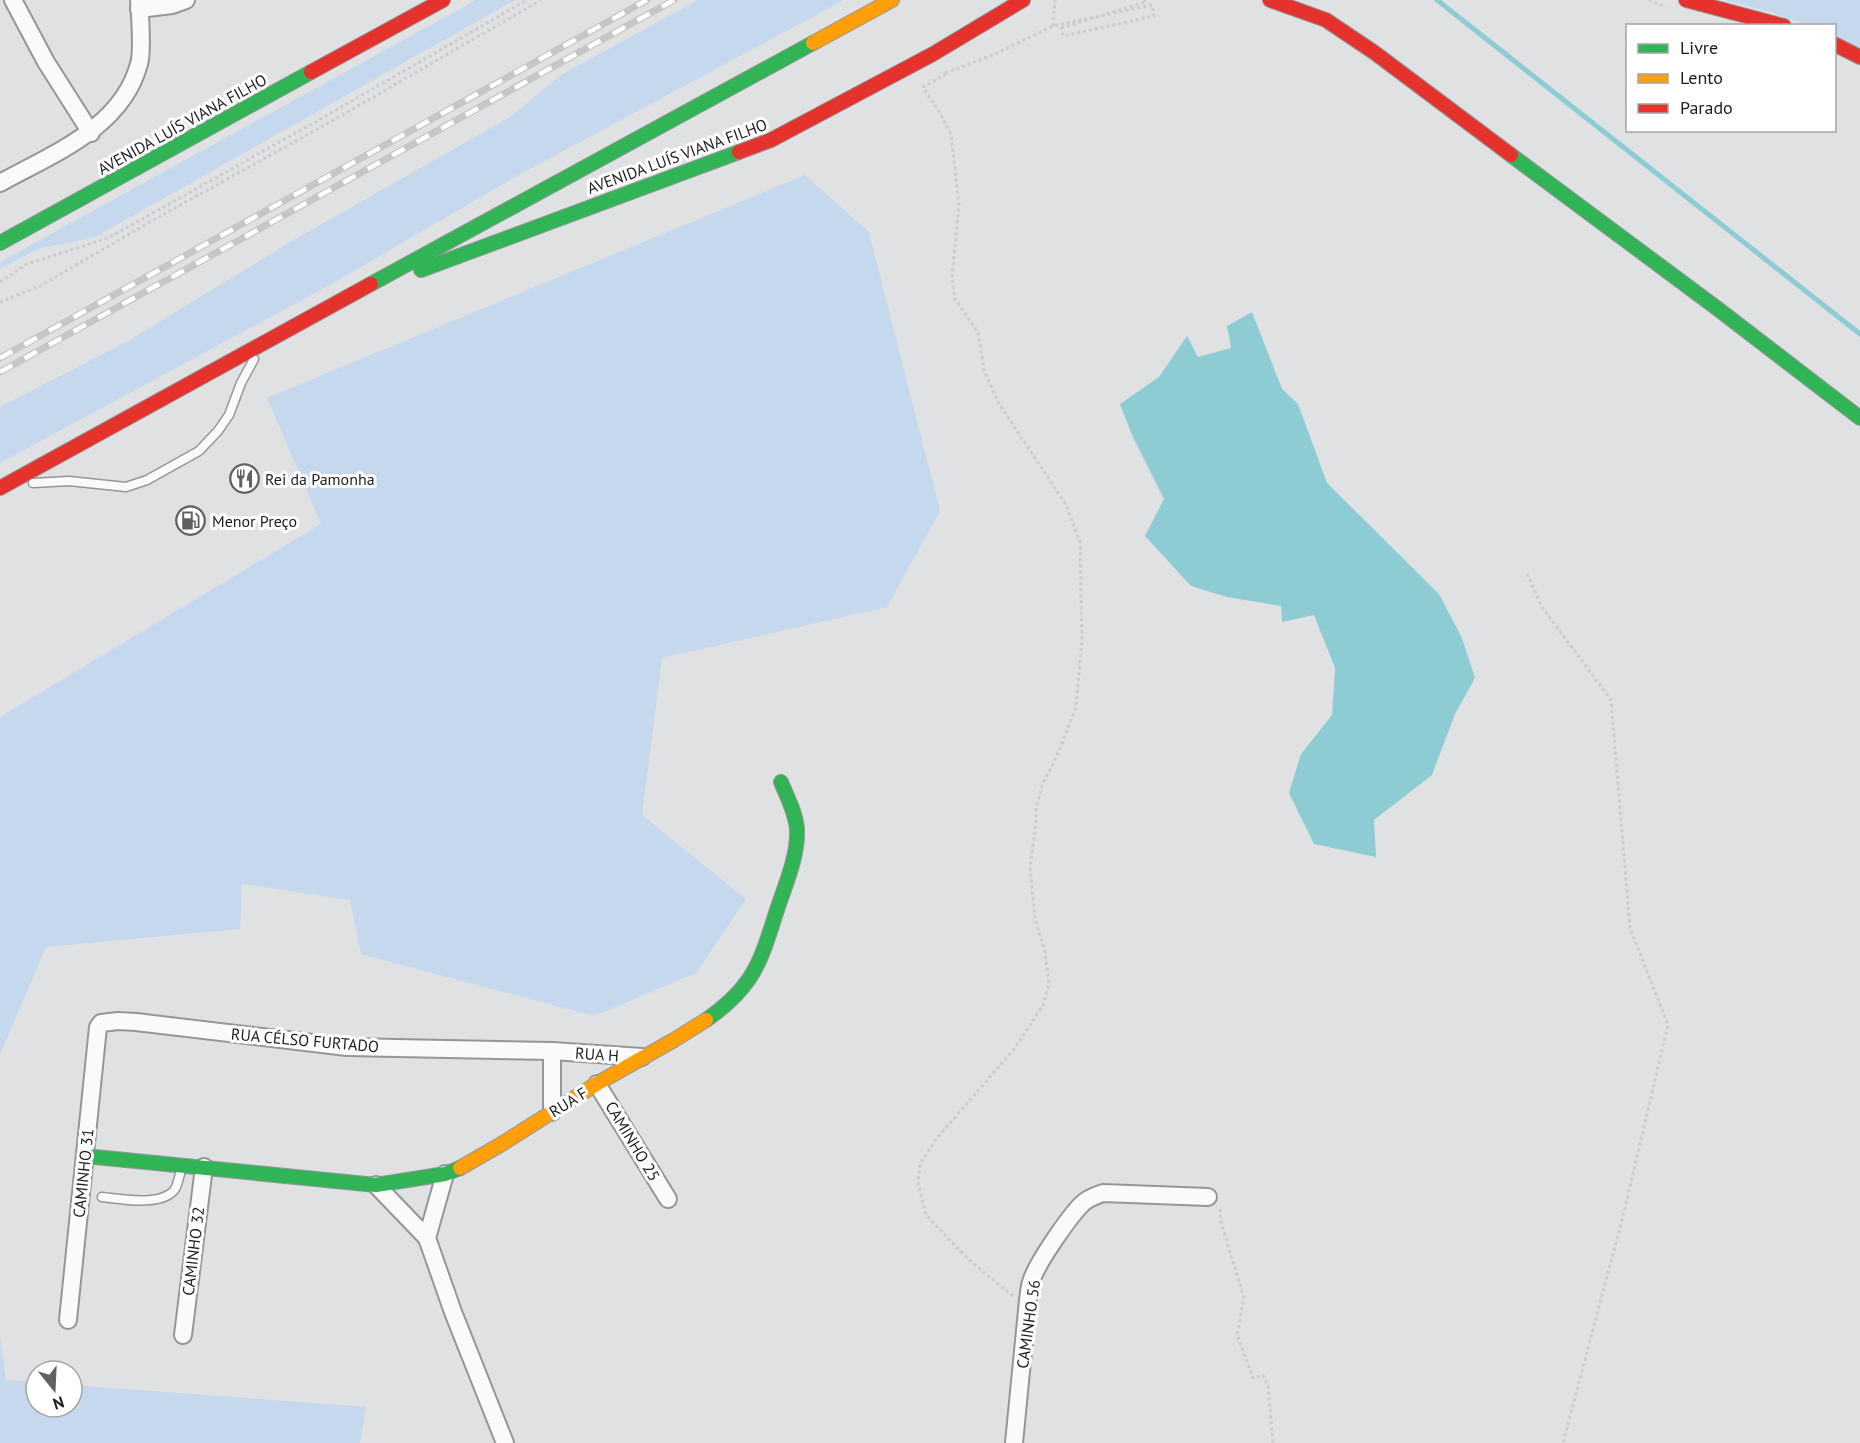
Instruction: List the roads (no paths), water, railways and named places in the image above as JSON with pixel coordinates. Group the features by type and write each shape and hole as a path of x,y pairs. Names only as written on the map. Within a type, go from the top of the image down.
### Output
{"main road":[{"name":"AVENIDA LUÍS VIANA FILHO","path":"2,237 443,0"},
{"name":"AVENIDA LUÍS VIANA FILHO","path":"3,487 263,342 892,0"},
{"name":"AVENIDA LUÍS VIANA FILHO","path":"327,308 496,241 771,140 933,54 1023,0"},
{"path":"1269,0 1326,20 1375,52 1860,418"},
{"path":"1686,0 1776,24"},
{"path":"1836,45 1860,57"},
{"name":"RUA F","path":"85,1156 376,1185 445,1174 467,1165 705,1020 743,987 755,970 764,950 786,883 797,833 794,817 781,782"}],"street":[{"path":"13,0 46,63 90,133"},
{"path":"0,183 90,133 108,117 132,84 140,62 139,5 172,5 186,0"},
{"name":"RUA CÉLSO FURTADO","path":"98,1027 100,1023 118,1020 347,1047 552,1051"},
{"name":"CAMINHO 31","path":"68,1320 98,1027"},
{"path":"552,1051 552,1112"},
{"name":"RUA H","path":"552,1051 642,1058"},
{"name":"CAMINHO 25","path":"597,1084 668,1199"},
{"name":"CAMINHO 32","path":"183,1335 204,1167"},
{"path":"427,1238 445,1174"},
{"path":"376,1185 427,1238 453,1312 505,1443"},
{"name":"CAMINHO 56","path":"1014,1443 1031,1282 1036,1270 1077,1210 1088,1199 1102,1193 1112,1192 1208,1197"}],"lane":[{"path":"3,487 69,481 126,486 147,480 199,451 218,431 229,415 241,382 263,342"},
{"path":"102,1197 150,1201 165,1196 175,1189 182,1166"}],"waterway":[{"path":"1437,0 1860,334"}],"railway":[{"path":"0,358 647,0"},
{"path":"0,372 674,0"}],"place":[{"name":"Rei da Pamonha","path":"244,479"},
{"name":"Menor Preço","path":"191,521"}]}
